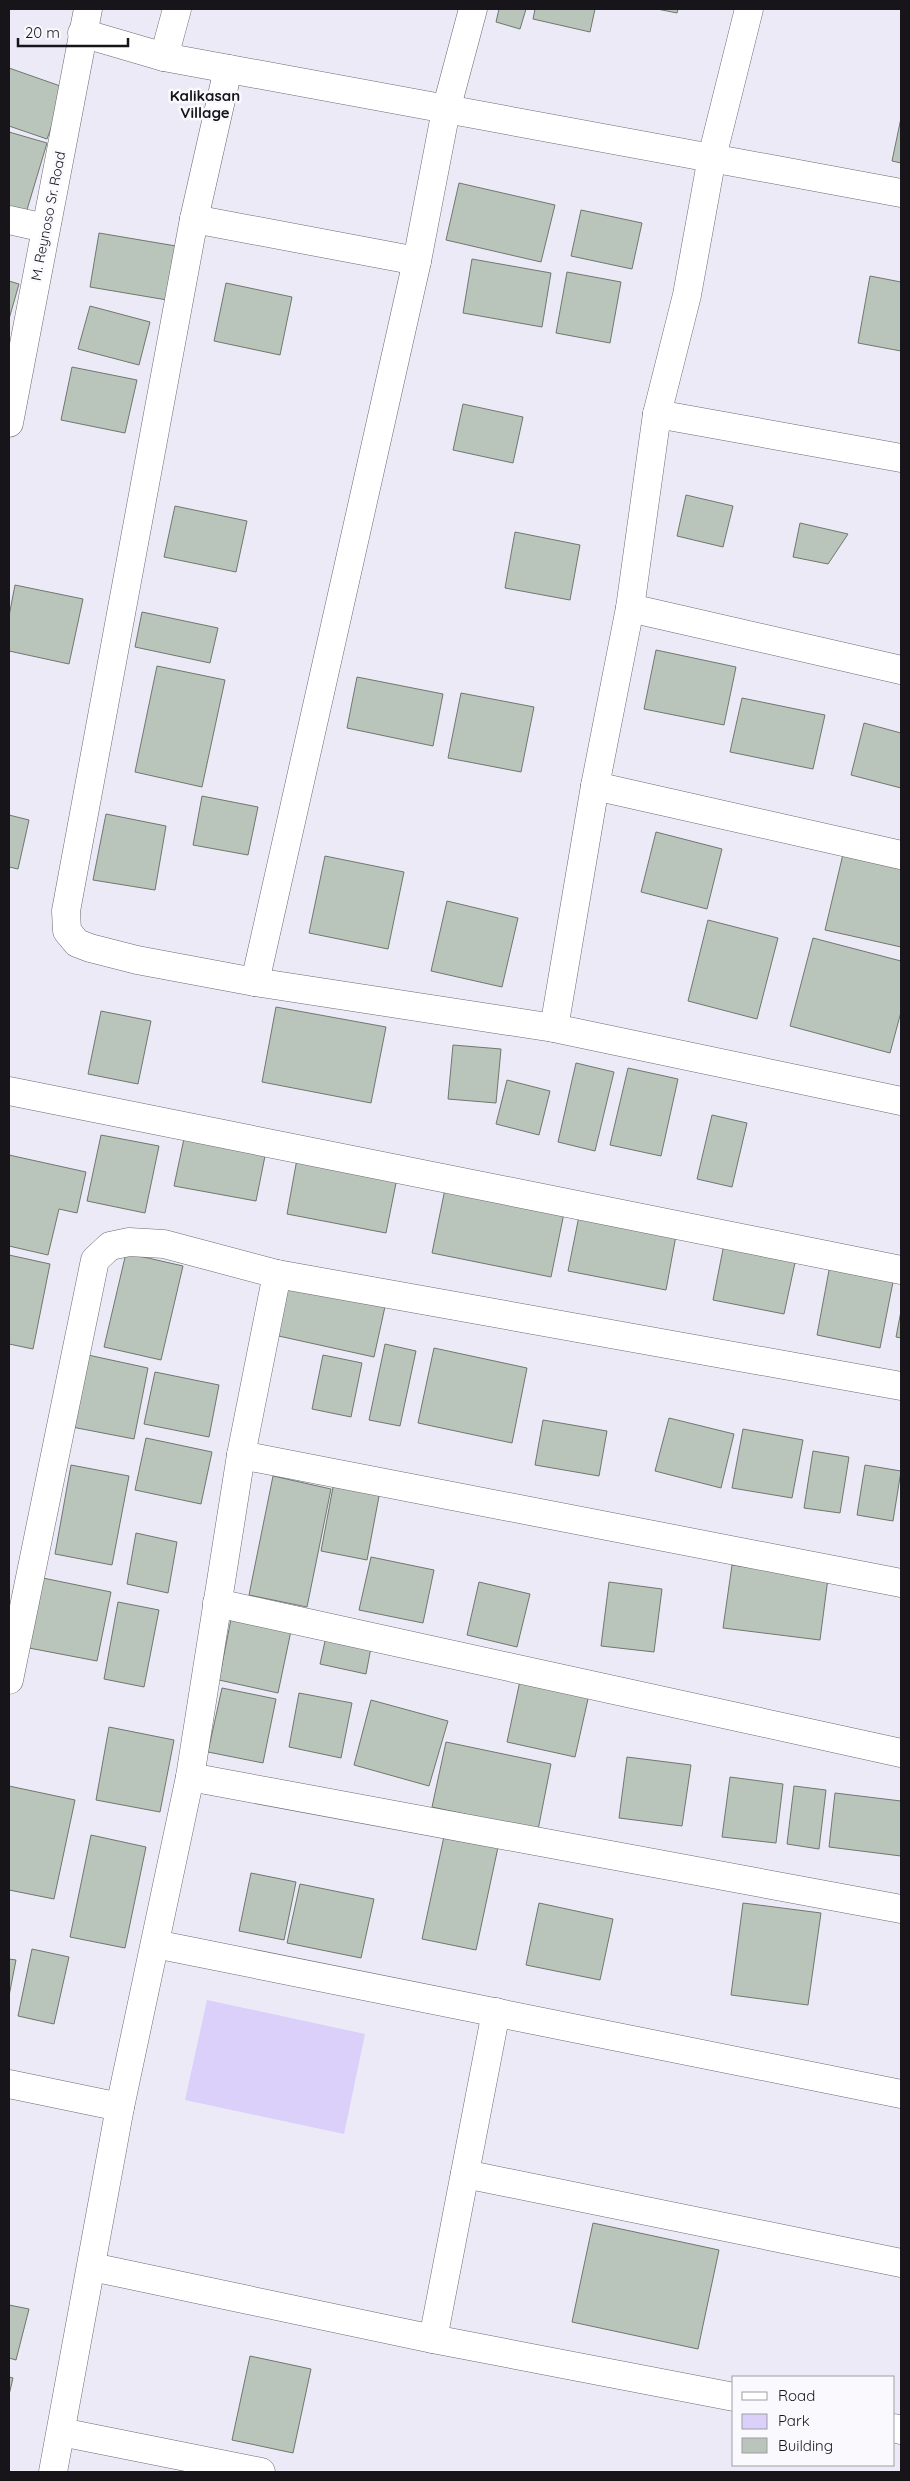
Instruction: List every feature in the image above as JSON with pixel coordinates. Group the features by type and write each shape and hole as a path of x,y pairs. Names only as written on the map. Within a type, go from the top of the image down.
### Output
{"street":[{"path":"164,57 177,9"},
{"path":"255,982 417,261 446,110 473,9"},
{"path":"554,1028 595,786 630,608 657,414 687,295 712,157 749,9"},
{"path":"85,21 164,57 901,193"},
{"name":"M. Reynoso Sr. Road","path":"9,423 85,21"},
{"path":"228,69 194,219 66,911 68,931 77,943 90,948 255,982 554,1028 901,1101"},
{"path":"194,219 417,261"},
{"path":"9,220 45,228"},
{"path":"657,414 901,458"},
{"path":"630,608 901,670"},
{"path":"595,786 901,855"},
{"path":"9,1091 901,1270"},
{"path":"9,1680 95,1260 110,1246 129,1242 164,1244 277,1274 901,1386"},
{"path":"53,2472 92,2268 120,2107 190,1777 241,1455 277,1274"},
{"path":"241,1455 901,1583"},
{"path":"217,1603 901,1753"},
{"path":"190,1777 901,1909"},
{"path":"155,1944 901,2094"},
{"path":"433,2339 496,2012"},
{"path":"9,2084 120,2107"},
{"path":"465,2174 901,2263"},
{"path":"92,2268 433,2339 732,2397"},
{"path":"61,2432 261,2472"}],"green space":[{"path":"207,2000 365,2034 344,2134 185,2100"}],"building":[{"path":"499,9 526,9 520,29 496,22"},
{"path":"535,9 595,9 590,32 533,19"},
{"path":"657,9 678,9 677,13"},
{"path":"9,68 66,88 47,139 9,126"},
{"path":"901,118 901,163 892,161"},
{"path":"9,132 47,143 26,213 9,208"},
{"path":"459,183 555,205 541,262 446,240"},
{"path":"581,210 642,223 632,269 571,256"},
{"path":"99,233 176,246 167,300 90,287"},
{"path":"472,259 551,273 542,327 463,313"},
{"path":"567,272 621,282 610,343 556,333"},
{"path":"870,276 901,282 901,351 858,343"},
{"path":"9,281 19,284 9,319"},
{"path":"226,283 292,297 280,355 214,341"},
{"path":"90,306 150,322 139,365 78,349"},
{"path":"72,367 137,380 125,433 61,420"},
{"path":"463,404 523,417 513,463 453,450"},
{"path":"686,495 733,506 723,547 677,536"},
{"path":"175,506 247,521 236,572 164,557"},
{"path":"800,523 848,534 828,564 793,557"},
{"path":"515,532 580,545 570,600 505,588"},
{"path":"15,585 83,599 69,664 9,651 9,616"},
{"path":"142,612 218,628 210,663 135,647"},
{"path":"656,650 736,667 724,725 644,709"},
{"path":"157,666 225,680 202,787 135,772"},
{"path":"357,677 443,694 433,746 347,728"},
{"path":"461,693 534,707 521,772 448,758"},
{"path":"742,698 825,715 813,769 730,752"},
{"path":"864,723 901,733 901,788 851,775"},
{"path":"202,796 258,807 248,855 193,845"},
{"path":"106,814 166,826 155,890 93,880"},
{"path":"9,815 29,820 18,869 9,867"},
{"path":"656,832 722,849 707,909 641,892"},
{"path":"844,850 901,864 901,947 825,930"},
{"path":"325,856 404,872 388,949 309,933"},
{"path":"447,901 518,918 502,987 431,971"},
{"path":"708,920 778,938 757,1019 688,1001"},
{"path":"813,938 901,961 901,1012 890,1053 790,1026"},
{"path":"276,1007 386,1027 371,1103 262,1082"},
{"path":"101,1011 151,1021 138,1084 88,1074"},
{"path":"453,1045 501,1049 496,1103 448,1099"},
{"path":"576,1063 614,1072 595,1151 558,1142"},
{"path":"628,1068 678,1079 661,1156 610,1145"},
{"path":"507,1080 550,1091 539,1135 496,1124"},
{"path":"712,1115 747,1123 732,1187 697,1179"},
{"path":"186,1129 267,1146 256,1201 174,1186"},
{"path":"101,1135 159,1146 145,1213 87,1201"},
{"path":"9,1155 86,1172 77,1213 59,1209 48,1255 9,1246"},
{"path":"297,1159 397,1178 386,1233 287,1214"},
{"path":"445,1189 564,1213 551,1277 432,1253"},
{"path":"580,1211 677,1230 666,1290 568,1271"},
{"path":"724,1244 796,1258 784,1314 713,1300"},
{"path":"126,1253 183,1266 161,1360 104,1347"},
{"path":"9,1255 50,1264 33,1349 9,1344"},
{"path":"830,1265 894,1277 880,1348 817,1335"},
{"path":"285,1280 386,1302 374,1357 274,1335"},
{"path":"901,1311 901,1338 896,1337"},
{"path":"385,1344 416,1351 400,1426 369,1420"},
{"path":"434,1348 527,1368 512,1443 418,1423"},
{"path":"88,1355 148,1368 134,1439 72,1427"},
{"path":"323,1355 362,1363 351,1417 312,1409"},
{"path":"155,1372 219,1385 209,1437 144,1424"},
{"path":"669,1418 734,1434 721,1488 655,1471"},
{"path":"543,1420 607,1431 599,1476 535,1465"},
{"path":"743,1429 803,1440 792,1498 732,1488"},
{"path":"146,1438 212,1452 201,1504 135,1490"},
{"path":"813,1451 849,1457 840,1513 804,1508"},
{"path":"71,1465 129,1476 112,1565 55,1554"},
{"path":"865,1465 901,1471 893,1521 857,1515"},
{"path":"273,1476 331,1489 307,1607 249,1595"},
{"path":"334,1482 380,1491 367,1560 321,1551"},
{"path":"136,1533 177,1542 168,1593 127,1584"},
{"path":"371,1557 434,1570 423,1623 359,1610"},
{"path":"732,1565 828,1578 820,1640 723,1628"},
{"path":"43,1578 111,1592 97,1661 29,1648"},
{"path":"479,1582 530,1594 517,1647 467,1635"},
{"path":"609,1582 662,1589 654,1652 601,1646"},
{"path":"118,1602 159,1610 144,1687 104,1679"},
{"path":"232,1614 292,1626 278,1693 219,1680"},
{"path":"327,1632 372,1642 366,1674 320,1664"},
{"path":"521,1676 590,1690 575,1757 507,1742"},
{"path":"222,1688 276,1699 263,1763 208,1752"},
{"path":"299,1693 352,1703 341,1758 289,1747"},
{"path":"371,1700 448,1721 429,1786 354,1765"},
{"path":"109,1727 174,1740 160,1812 96,1800"},
{"path":"446,1742 551,1764 538,1830 432,1807"},
{"path":"627,1757 691,1765 682,1826 619,1818"},
{"path":"730,1777 783,1784 776,1843 722,1837"},
{"path":"9,1786 75,1800 54,1899 9,1890"},
{"path":"794,1786 826,1790 819,1849 787,1844"},
{"path":"835,1793 901,1801 901,1856 829,1847"},
{"path":"446,1827 500,1838 476,1950 422,1939"},
{"path":"91,1835 146,1847 125,1948 70,1937"},
{"path":"251,1873 296,1882 284,1940 239,1931"},
{"path":"300,1884 374,1899 361,1958 287,1943"},
{"path":"539,1903 613,1919 600,1980 526,1965"},
{"path":"743,1903 821,1913 808,2005 731,1995"},
{"path":"32,1949 69,1957 54,2024 18,2016"},
{"path":"9,1959 16,1960 9,1996"},
{"path":"593,2223 719,2250 698,2349 572,2322"},
{"path":"9,2305 29,2309 16,2360 9,2358"},
{"path":"250,2356 311,2369 293,2453 232,2440"},
{"path":"9,2377 13,2378 9,2395"}],"district":[{"name":"Kalikasan Village","path":"205,104"}]}
